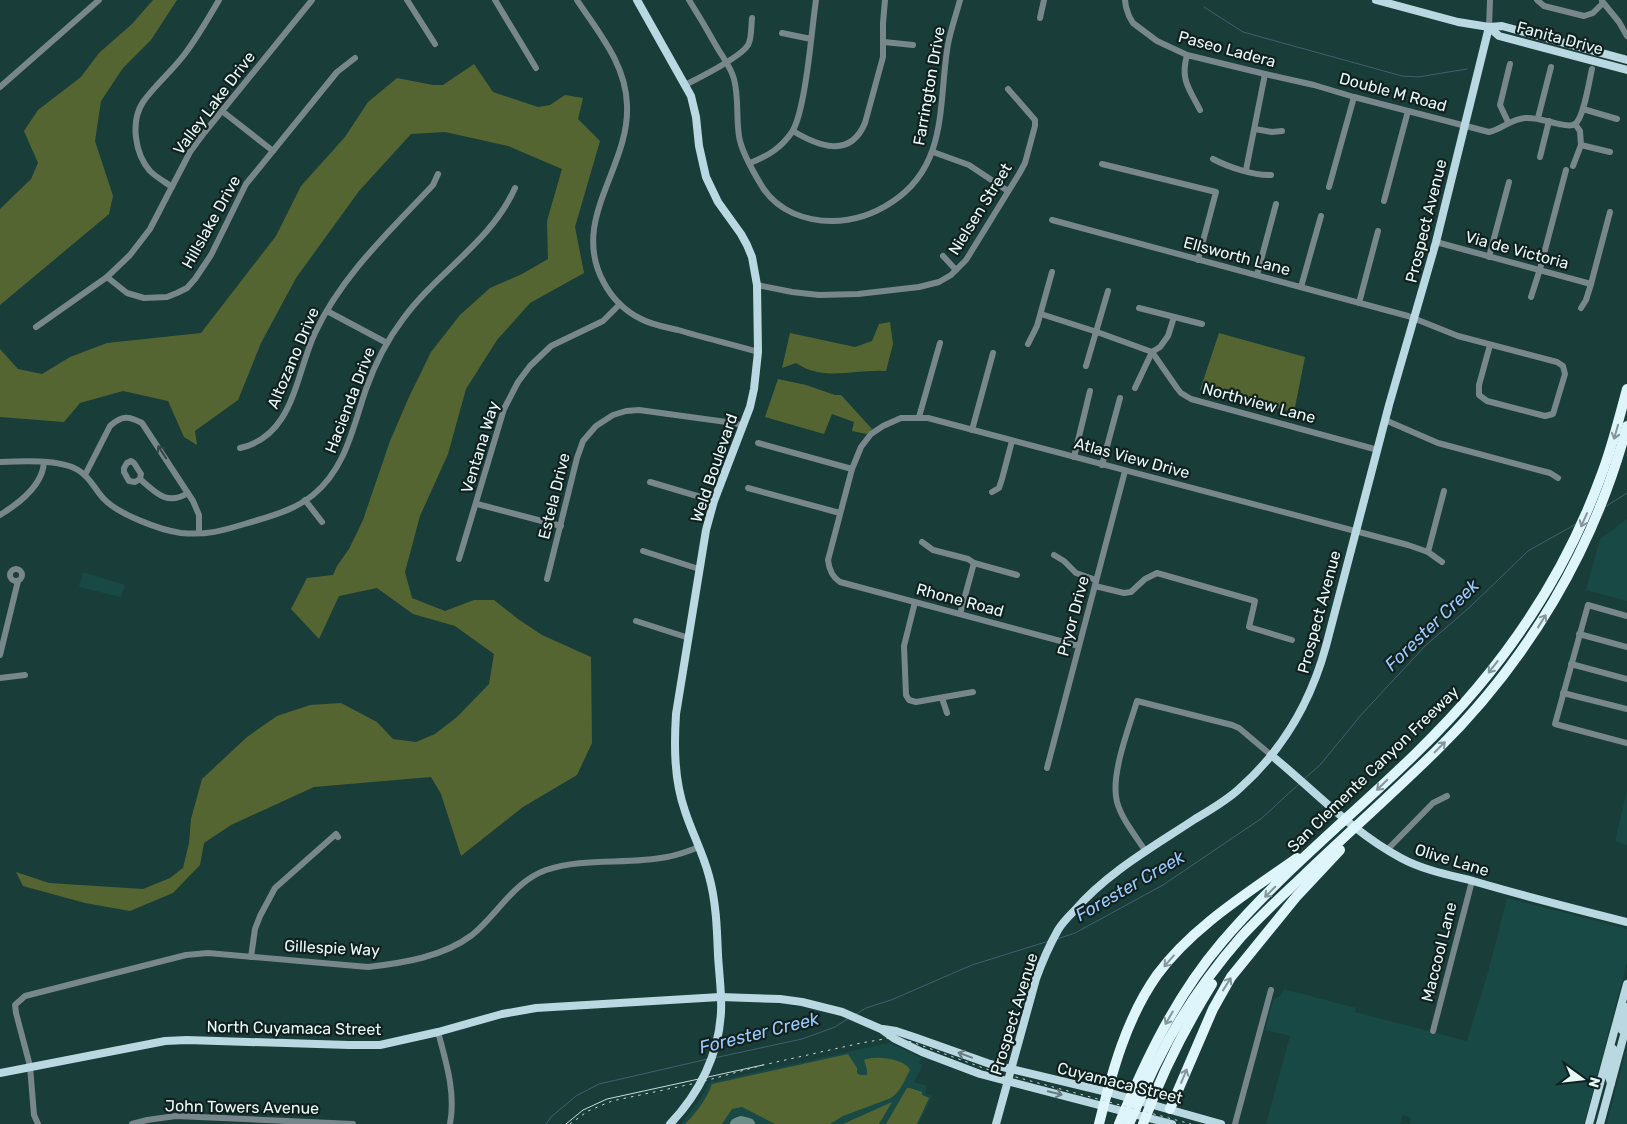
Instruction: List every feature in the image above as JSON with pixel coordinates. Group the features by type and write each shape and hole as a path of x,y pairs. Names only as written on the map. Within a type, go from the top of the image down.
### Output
{"highway":[{"name":"San Clemente Canyon Freeway","path":"1123,1123 1137,1093 1160,1032 1176,1006 1221,944 1261,900 1436,733 1478,686 1519,633 1560,569 1578,533 1615,436 1627,389"},
{"name":"San Clemente Canyon Freeway","path":"1137,1093 1191,1003 1215,969 1242,937 1281,897 1401,790 1425,761 1479,706 1515,660 1554,602 1578,557 1612,479 1627,426"},
{"path":"1099,1124 1107,1092 1133,1016 1166,964 1208,922 1331,833"},
{"path":"1170,1109 1213,1009 1231,977 1296,897 1345,841"},
{"path":"1142,1124 1152,1098 1183,1033 1206,993 1237,950 1281,897"}],"main road":[{"name":"Weld Boulevard","path":"637,0 691,96 706,177 718,202 742,234 752,257 757,285 758,352 754,390 750,407 714,501 706,530 676,714 675,761 679,788 685,811 708,873 714,898 720,1018 715,1046 705,1074 690,1101 670,1124"},
{"name":"Fanita Drive","path":"1376,0 1458,22 1489,28 1502,26 1626,57"},
{"name":"Fanita Drive","path":"1489,28 1499,36 1627,70"},
{"name":"Prospect Avenue","path":"996,1124 1036,979 1057,933 1091,892 1123,866 1231,796 1256,772 1271,755 1297,717 1316,679 1385,420 1436,242 1489,28"},
{"name":"Olive Lane","path":"1271,755 1318,797 1379,845 1417,866 1627,922"},
{"path":"1588,1124 1612,1037 1625,1000 1627,984"},
{"name":"North Cuyamaca Street","path":"0,1073 165,1041 187,1040 349,1046 380,1045 438,1032 502,1014 536,1008 720,997 780,999 802,1002 842,1012 881,1029 930,1056 1008,1081"},
{"path":"1623,1040 1622,1028 1627,1008"},
{"path":"1600,1124 1627,1024"},
{"name":"North Cuyamaca Street","path":"881,1029 896,1031 990,1064 1011,1069"},
{"path":"1611,1083 1608,1074 1613,1053 1612,1037"},
{"name":"Cuyamaca Street","path":"1011,1069 1107,1092 1221,1124"},
{"name":"Cuyamaca Street","path":"1008,1081 1172,1124"}],"street":[{"path":"0,87 99,0"},
{"path":"172,187 149,169 142,158 137,141 138,116 142,104 151,91 182,57 200,33 219,0"},
{"name":"Valley Lake Drive","path":"36,327 107,277 130,255 144,238 159,214 190,152 312,0"},
{"path":"407,0 435,44"},
{"path":"495,0 536,68"},
{"path":"577,0 616,60 624,80 627,96 625,132 596,215 592,239 595,263 601,278 609,292 620,304 630,313 650,323 758,352"},
{"name":"Farrington Drive","path":"689,0 731,72 735,86 739,138 767,194 783,208 795,214 809,219 825,221 841,221 872,213 896,200 920,175 933,152 937,135 948,44 960,0"},
{"path":"750,163 775,151 792,131 797,121 803,96 816,0"},
{"path":"792,131 822,145 832,147 846,144 858,136 865,123 883,57 886,0"},
{"path":"1040,18 1044,0"},
{"name":"Paseo Ladera","path":"1125,0 1133,23 1156,41 1187,55 1314,85"},
{"name":"Prospect Avenue","path":"1489,28 1490,0"},
{"path":"1537,0 1544,6 1584,16 1593,13 1602,1 1619,22 1627,36"},
{"path":"685,85 736,58 749,44 752,18"},
{"path":"782,33 811,39"},
{"path":"884,42 913,45"},
{"path":"1187,55 1184,72 1186,82 1200,110"},
{"name":"Hillslake Drive","path":"107,277 127,293 144,298 167,296 187,288 211,255 246,184 337,72 355,58"},
{"path":"1508,122 1500,105 1510,64"},
{"path":"1551,67 1538,118 1570,126 1581,118 1592,69"},
{"path":"1246,170 1265,74"},
{"name":"Double M Road","path":"1314,85 1489,132 1498,130 1508,122 1518,118 1538,118"},
{"name":"Nielsen Street","path":"757,285 809,294 858,294 926,286 945,279 966,260 1022,168 1035,123 1034,117 1008,89"},
{"path":"1329,187 1354,97"},
{"path":"1583,109 1617,120"},
{"path":"222,111 273,151"},
{"path":"1384,201 1408,111"},
{"path":"1540,157 1549,122"},
{"path":"1573,166 1581,145 1580,131 1575,124"},
{"path":"1254,129 1272,132 1282,130"},
{"path":"1581,145 1610,152"},
{"path":"933,152 968,165 1008,191"},
{"path":"1213,159 1222,164 1261,175 1271,175"},
{"path":"1102,164 1216,192 1198,260"},
{"path":"1530,297 1540,270 1566,170"},
{"name":"Altozano Drive","path":"240,448 262,440 281,422 309,346 327,311 355,269 433,185 438,174"},
{"path":"1489,257 1509,182"},
{"name":"Hacienda Drive","path":"0,462 44,462 72,467 89,478 109,504 156,528 181,533 214,533 285,511 305,500 325,484 340,463 347,448 367,388 387,343 427,290 484,237 509,202 515,188"},
{"path":"1257,275 1276,204"},
{"path":"1581,308 1586,300 1591,284 1610,212"},
{"path":"1301,287 1321,216"},
{"name":"Ellsworth Lane","path":"1052,220 1414,318 1458,336 1557,362 1563,366 1565,374 1553,414 1545,416 1487,401 1479,396 1479,385 1490,345"},
{"path":"1358,303 1378,231"},
{"name":"Via de Victoria","path":"1436,242 1591,284"},
{"path":"943,256 956,270"},
{"path":"1028,344 1041,314 1052,272"},
{"path":"1086,366 1108,291"},
{"name":"Ventana Way","path":"459,559 504,409 518,382 537,359 552,346 603,321 620,304"},
{"path":"1139,308 1202,324"},
{"path":"327,311 387,343"},
{"path":"1041,314 1152,352"},
{"path":"1135,388 1152,352 1160,347 1170,332 1174,317"},
{"path":"919,417 940,342"},
{"name":"Northview Lane","path":"1152,352 1177,388 1191,399 1378,450"},
{"path":"972,430 992,353"},
{"path":"1074,458 1090,391"},
{"path":"1102,465 1120,398"},
{"name":"Estela Drive","path":"547,580 580,447 591,430 619,412 639,410 734,423 743,426"},
{"name":"Atlas View Drive","path":"835,579 829,569 828,560 852,469 860,447 871,434 884,426 901,418 919,417 929,418 1074,458 1408,545 1428,552 1442,562"},
{"path":"85,475 110,426 115,421 132,418 142,423 198,510 200,533"},
{"path":"1385,420 1438,443 1550,473 1558,478"},
{"path":"992,492 999,488 1012,441"},
{"path":"758,443 852,469"},
{"path":"0,515 13,507 33,488 44,468 44,462"},
{"name":"Pryor Drive","path":"1046,768 1125,471"},
{"path":"140,479 156,494 165,498 181,497 188,493"},
{"path":"650,482 714,501"},
{"path":"748,488 840,512"},
{"path":"1428,552 1444,491"},
{"path":"305,500 322,522"},
{"path":"477,504 561,526"},
{"path":"922,542 933,550 1017,575"},
{"path":"642,551 699,569"},
{"path":"1054,555 1064,561 1076,573 1096,583 1124,593 1131,592 1156,573 1255,600 1249,627 1292,640"},
{"path":"960,614 974,563"},
{"name":"Rhone Road","path":"835,579 840,582 1079,646"},
{"path":"0,655 3,627 18,581"},
{"path":"914,602 904,646 906,695 909,700 916,702 973,692"},
{"path":"1627,616 1588,605 1555,724 1627,743"},
{"path":"636,621 689,638"},
{"path":"1579,634 1627,647"},
{"path":"1571,664 1627,679"},
{"path":"0,676 25,675"},
{"path":"1563,693 1627,709"},
{"path":"942,698 947,713"},
{"path":"1146,852 1122,816 1115,791 1117,771 1137,701 1232,725 1239,728 1271,755"},
{"path":"1387,850 1433,803 1446,796"},
{"path":"251,957 255,929 275,888 336,834 338,837"},
{"name":"Gillespie Way","path":"30,1066 15,1005 25,996 186,955 208,953 368,967 437,954 473,934 514,890 544,871 572,864 666,858 699,846"},
{"name":"Maccool Lane","path":"1433,1031 1472,881"},
{"path":"1235,1124 1271,990"},
{"path":"438,1032 452,1093 450,1124"},
{"path":"30,1066 34,1114 38,1124"},
{"name":"John Towers Avenue","path":"132,1124 176,1116 353,1124"}],"shaded area":[{"path":"1627,519 1627,601 1586,590 1600,539"},
{"path":"83,572 125,585 121,597 79,587"},
{"path":"1627,791 1627,845 1615,841"},
{"path":"1507,898 1627,929 1627,963 1584,1124 1410,1124 1411,1118 1403,1115 1400,1124 1266,1124 1290,1036 1265,1030 1273,1000 1281,995 1284,989 1356,1008 1355,1012 1467,1041 1488,972"},
{"path":"889,1043 922,1058 919,1063 923,1065 914,1082 927,1086 925,1094 932,1096 919,1124 681,1124 700,1100 710,1082"},
{"path":"1627,1047 1627,1124 1607,1124 1615,1093"}],"green space":[{"path":"153,0 177,0 151,40 123,68 101,101 95,141 113,196 109,214 0,305 0,209 31,179 38,163 24,131 38,110 81,77 99,53 132,24"},
{"path":"474,64 493,92 538,107 550,105 565,95 583,98 578,119 600,141 575,227 584,273 530,303 497,340 466,389 448,454 420,516 405,572 412,598 445,611 474,600 494,600 542,635 591,657 592,743 577,775 523,807 461,856 441,794 431,777 314,787 231,825 204,843 200,865 173,893 130,911 85,903 23,886 16,872 49,883 143,889 170,878 183,868 189,843 191,819 202,779 247,737 277,716 310,705 341,703 377,722 393,739 416,742 435,734 457,717 489,684 494,654 455,626 413,614 377,588 339,596 319,639 291,609 307,578 333,575 349,549 363,520 390,441 431,352 460,315 490,288 522,274 548,259 547,221 562,169 508,146 445,132 411,134 359,191 296,278 261,343 238,400 195,431 197,445 184,437 168,401 123,391 80,403 64,422 0,417 0,349 18,369 42,374 70,357 107,343 201,333 276,236 301,186 345,137 368,102 397,78 433,85 443,85"},
{"path":"890,322 893,344 886,371 828,373 807,369 796,363 782,368 790,333 855,347 872,341 879,324"},
{"path":"1219,333 1305,357 1294,412 1200,390"},
{"path":"778,379 841,395 872,429 867,434 852,431 854,422 832,414 824,434 765,417"},
{"path":"848,1054 857,1068 857,1073 860,1075 867,1075 864,1060 875,1058 889,1059 902,1063 910,1070 900,1089 891,1098 843,1116 830,1124 775,1124 742,1107 732,1109 722,1124 685,1124 701,1106 712,1084"},
{"path":"907,1088 922,1092 922,1095 929,1098 917,1124 886,1124"},
{"path":"892,1102 879,1124 843,1124"}],"waterway":[{"path":"1204,7 1243,32 1402,76 1418,77 1467,69"},
{"name":"Forester Creek","path":"1605,507 1627,493"},
{"name":"Forester Creek","path":"1304,779 1320,765 1361,715 1425,646 1471,606 1528,551 1576,524"},
{"name":"Forester Creek","path":"1057,939 1075,933 1163,885 1262,818 1299,784"},
{"name":"Forester Creek","path":"856,1014 866,1008 891,1000 972,965 1049,941"},
{"name":"Forester Creek","path":"714,1058 802,1039 835,1027 849,1018"},
{"name":"Forester Creek","path":"546,1124 551,1117 576,1096 599,1084 708,1059"}],"taxiway":[{"path":"736,1124 741,1122 749,1124"}],"tram line":[{"path":"566,1124 583,1110 607,1099 763,1065"}],"railway":[{"path":"570,1124 588,1111 612,1101 701,1082 763,1065 890,1038 912,1042 986,1069 1191,1124"}]}
